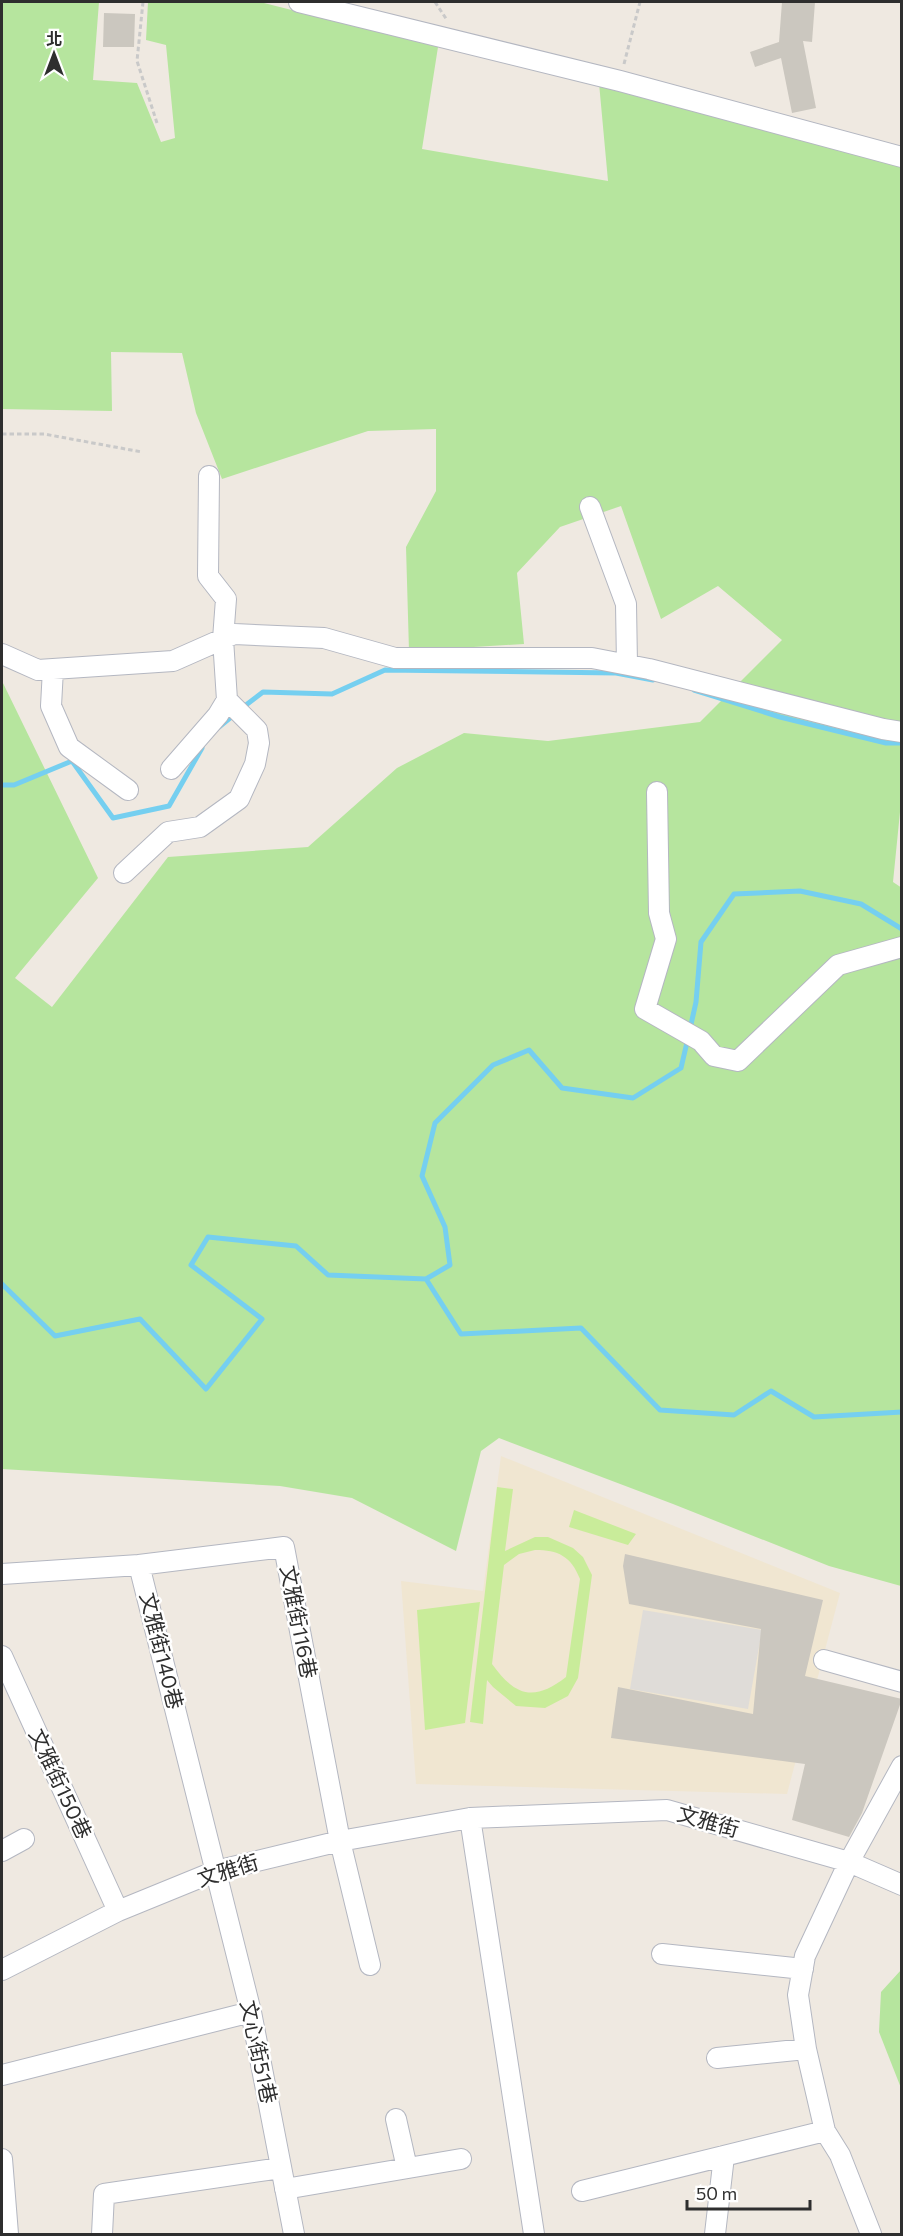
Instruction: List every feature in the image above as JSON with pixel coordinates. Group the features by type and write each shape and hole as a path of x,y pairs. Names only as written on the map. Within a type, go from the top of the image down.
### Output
{"street":[{"path":"299,2 620,81 902,157"},
{"path":"124,873 168,832 200,827 239,798 255,764 259,743 257,730 234,708 223,639 226,599 208,576 208,476"},
{"path":"590,507 626,604 627,665"},
{"path":"2,654 38,670 172,661 234,634 324,638 394,658 592,658 902,732"},
{"path":"53,669 51,706 69,747 128,790"},
{"path":"171,769 218,715 234,708"},
{"path":"657,792 659,913 666,939 645,1010 689,1034 714,1056 738,1061 838,965 902,947"},
{"name":"文雅街116巷","path":"139,1565 284,1547 340,1841"},
{"name":"文雅街140巷","path":"2,1574 139,1565 216,1871"},
{"name":"文雅街150巷","path":"2,1656 118,1911"},
{"path":"824,1660 902,1682"},
{"path":"871,2235 840,2155 825,2131 806,2049 798,1995 805,1956 849,1862 902,1766"},
{"name":"文雅街","path":"2,1970 118,1911 216,1871 340,1841 470,1818 667,1810 849,1862 902,1885"},
{"path":"470,1818 534,2235"},
{"path":"2,1851 24,1839"},
{"path":"340,1841 370,1965"},
{"name":"文心街51巷","path":"216,1871 251,2012 294,2235"},
{"path":"662,1954 803,1969"},
{"path":"2,2075 251,2012"},
{"path":"717,2058 806,2049"},
{"path":"396,2119 407,2169"},
{"path":"582,2191 825,2131"},
{"path":"715,2235 724,2156"},
{"path":"285,2189 461,2159"},
{"path":"2,2168 8,2235"},
{"path":"102,2235 104,2194 281,2168"}],"path":[{"path":"142,2 137,61 157,123"},
{"path":"620,81 640,2"},
{"path":"2,434 44,434 142,452"}],"shaded area":[{"path":"501,1456 840,1593 787,1794 416,1784 401,1581 483,1591"},
{"path":"643,1610 762,1630 748,1709 630,1689"}],"green space":[{"path":"2,2 99,2 93,80 137,83 161,142 175,138 166,45 146,40 148,2 260,2 438,47 422,149 608,181 599,83 901,166 902,792 893,882 902,888 901,1586 829,1566 499,1438 481,1451 456,1551 352,1498 280,1486 2,1469 2,681 98,878 15,978 52,1007 168,857 308,847 397,768 464,733 548,741 700,722 782,640 718,586 661,619 621,506 560,527 517,573 524,644 409,651 406,547 436,491 436,429 368,431 222,479 196,413 182,353 111,352 112,411 2,409"},
{"path":"497,1487 513,1489 505,1551 535,1537 548,1537 573,1548 583,1557 592,1575 578,1678 568,1696 545,1708 516,1706 487,1680 483,1724 470,1722","holes":["535,1550 550,1551 563,1556 572,1565 580,1579 566,1677 544,1690 526,1692 509,1683 492,1664 504,1565 519,1554"]},
{"path":"574,1510 636,1534 628,1545 569,1527"},
{"path":"480,1602 465,1723 425,1730 417,1610"},
{"path":"901,1970 901,2088 879,2032 881,1992"}],"building":[{"path":"782,2 815,2 812,42 803,41 816,108 792,113 781,58 755,67 750,52 779,42"},
{"path":"104,13 135,14 134,47 103,47"},
{"path":"625,1554 823,1600 805,1676 902,1699 862,1813 849,1837 792,1820 805,1764 611,1738 618,1687 753,1714 761,1629 629,1604 623,1566"}],"waterway":[{"path":"242,708 263,692 332,694 385,670 616,673 653,680"},
{"path":"694,690 780,717 886,743 902,743"},
{"path":"219,727 235,714"},
{"path":"2,785 14,785 72,761 113,818 169,806 202,748"},
{"path":"690,1029 696,1002 701,942 734,894 800,891 861,904 902,929"},
{"path":"426,1279 450,1265 445,1227 422,1176 435,1123 493,1065 529,1050 562,1088 633,1098 681,1068 688,1038"},
{"path":"2,1284 55,1336 140,1319 206,1389 262,1319 191,1265 208,1237 296,1246 328,1275 426,1279 461,1334 581,1328 660,1410 734,1415 771,1391 814,1417 902,1412"}]}
